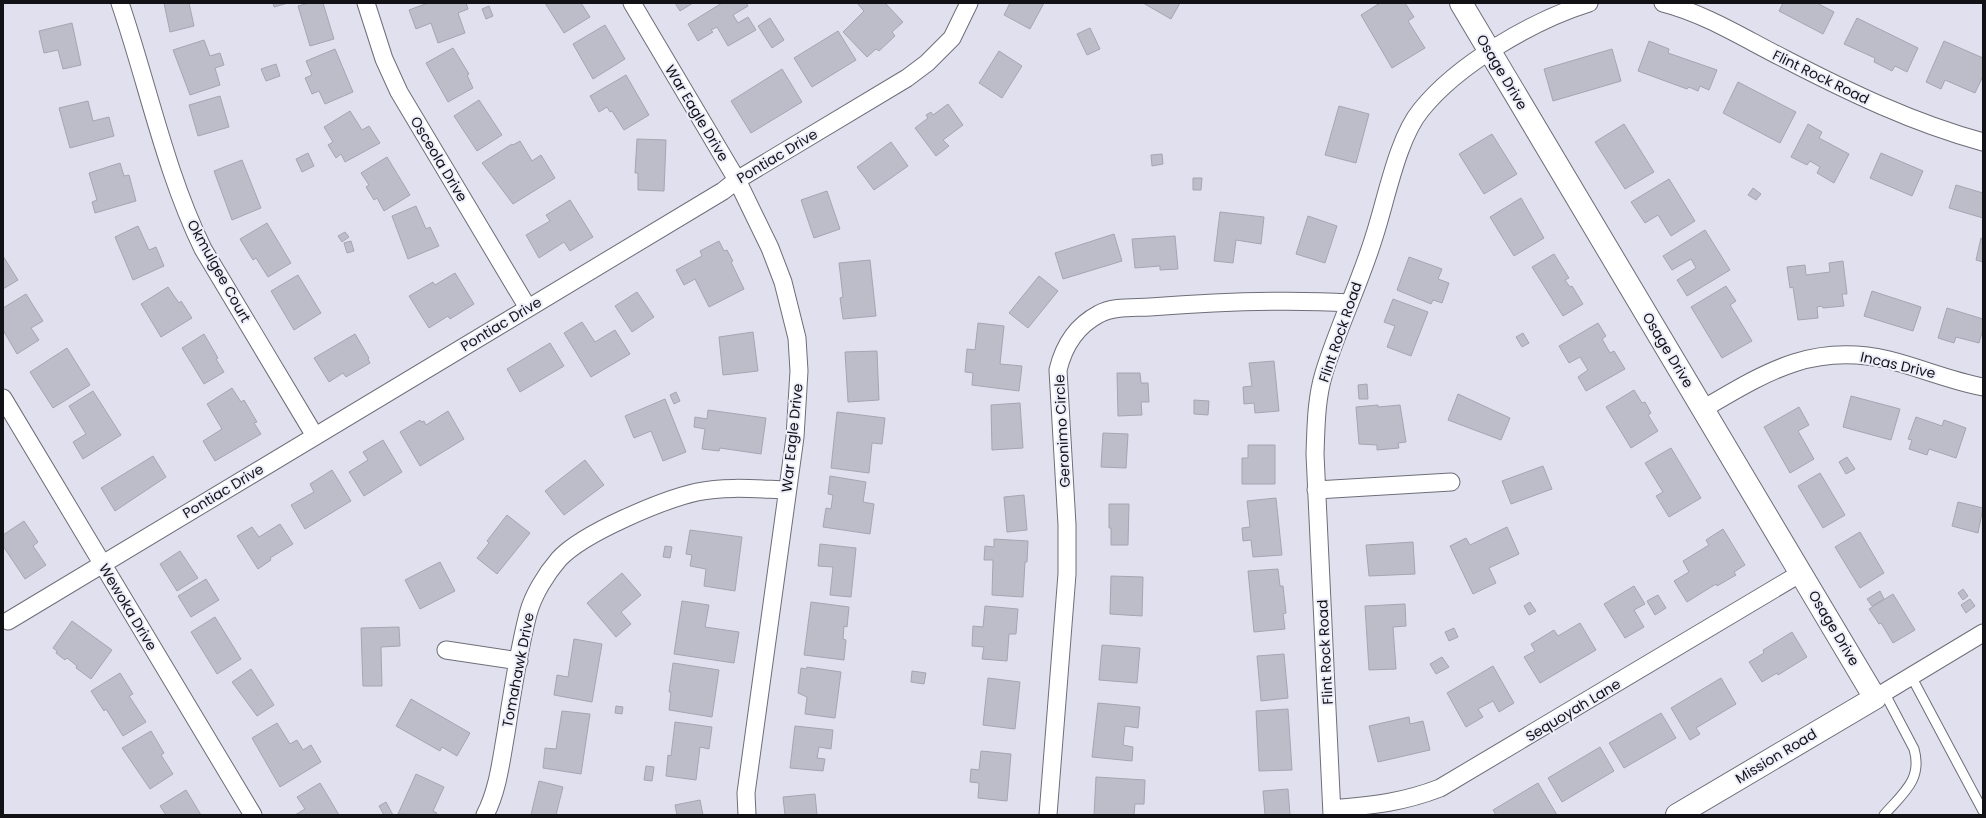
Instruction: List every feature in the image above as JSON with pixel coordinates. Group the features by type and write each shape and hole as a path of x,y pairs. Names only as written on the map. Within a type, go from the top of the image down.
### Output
{"street":[{"name":"Okmulgee Court","path":"120,3 177,190 191,224 203,249 315,436"},
{"name":"Osceola Drive","path":"366,3 384,59 399,92 528,308"},
{"name":"War Eagle Drive","path":"632,3 737,180 770,248 783,282 796,338 799,371 798,408 746,793 747,815"},
{"name":"Osage Drive","path":"1460,3 1801,573 1880,695"},
{"name":"Flint Rock Road","path":"1332,812 1316,490 1316,425 1320,390 1324,374 1374,239 1408,130 1420,111 1453,76 1490,52 1545,20 1589,3"},
{"name":"Flint Rock Road","path":"1663,3 1700,16 1845,90 1898,114 1983,142"},
{"name":"Pontiac Drive","path":"8,621 907,78 927,64 952,38 966,4"},
{"name":"Geronimo Circle","path":"1048,815 1067,574 1067,525 1058,370 1062,353 1068,341 1087,322 1109,310 1169,306 1304,301 1350,303"},
{"name":"Incas Drive","path":"1703,408 1758,377 1781,366 1815,357 1841,355 1859,355 1890,361 1983,387"},
{"name":"Wewoka Drive","path":"3,398 253,815"},
{"path":"1316,490 1451,482"},
{"name":"Tomahawk Drive","path":"485,815 490,806 500,769 519,661 531,604 544,579 560,559 572,548 636,513 668,500 698,492 730,488 787,490"},
{"name":"Sequoyah Lane","path":"1332,812 1392,803 1414,798 1440,788 1465,775 1801,573"},
{"path":"1880,695 1983,633"},
{"path":"446,650 519,661"},
{"name":"Mission Road","path":"1677,815 1880,695"}],"lane":[{"path":"1911,676 1983,811"},
{"path":"1880,695 1914,749 1917,759 1917,769 1910,785 1884,815"}],"building":[{"path":"164,3 189,3 194,26 170,32"},
{"path":"273,3 288,3 274,7"},
{"path":"309,3 323,3 334,39 310,46 298,6"},
{"path":"428,3 466,3 468,9 458,13 465,33 438,43 431,23 416,29 409,10"},
{"path":"545,3 581,3 590,17 564,33"},
{"path":"675,3 693,3 680,11"},
{"path":"722,3 746,3 748,6 733,15 738,23 748,17 756,30 728,46 717,27 711,30 713,32 698,41 688,24"},
{"path":"857,3 885,3 903,22 892,32 895,36 879,51 876,49 867,57 843,32 864,11"},
{"path":"1010,3 1044,3 1030,29 1004,15"},
{"path":"1143,3 1180,3 1171,19"},
{"path":"1380,3 1405,3 1414,17 1408,21 1425,48 1392,68 1361,15"},
{"path":"1783,3 1817,3 1834,12 1823,34 1779,11"},
{"path":"489,6 493,16 486,19 482,9"},
{"path":"770,18 784,40 772,48 758,26"},
{"path":"1857,18 1918,48 1907,72 1895,66 1892,71 1874,62 1875,58 1844,44"},
{"path":"72,23 81,65 63,69 58,50 44,53 39,31"},
{"path":"605,25 625,59 593,79 573,44"},
{"path":"1090,28 1100,49 1087,55 1077,34"},
{"path":"838,31 856,60 812,87 794,58"},
{"path":"204,40 210,56 220,53 224,65 215,68 220,85 190,95 173,50"},
{"path":"1649,41 1669,49 1668,53 1717,70 1709,90 1700,86 1698,91 1689,87 1687,89 1638,71"},
{"path":"1944,41 1983,58 1983,76 1975,93 1945,80 1941,89 1926,82"},
{"path":"453,48 469,74 467,75 473,88 448,102 426,63"},
{"path":"335,49 353,92 325,104 319,91 312,94 305,78 312,75 306,61"},
{"path":"1612,49 1621,81 1553,101 1544,69"},
{"path":"999,51 1022,66 1002,98 979,83"},
{"path":"276,64 280,76 266,81 261,69"},
{"path":"782,69 802,102 751,133 731,101"},
{"path":"626,75 649,115 624,130 612,111 610,112 607,107 599,112 590,96"},
{"path":"1738,82 1796,112 1780,143 1723,113"},
{"path":"220,96 229,127 198,136 189,105"},
{"path":"479,100 502,135 477,151 454,116"},
{"path":"88,101 93,121 109,117 114,136 70,148 59,108"},
{"path":"948,104 963,125 943,140 949,146 936,156 915,128 928,118 926,115 931,112 933,115"},
{"path":"1339,106 1369,114 1356,163 1325,155"},
{"path":"350,111 362,130 369,126 380,143 345,162 341,154 336,158 328,145 333,142 324,127"},
{"path":"1624,124 1654,172 1625,189 1595,142"},
{"path":"1808,124 1822,132 1819,138 1849,154 1834,183 1817,173 1820,167 1810,161 1807,165 1791,157"},
{"path":"1492,134 1517,174 1484,194 1459,154"},
{"path":"637,139 666,140 664,191 638,190 638,173 635,173"},
{"path":"520,141 532,161 541,155 555,178 513,204 482,163 512,144 513,145"},
{"path":"891,142 908,166 874,190 857,167"},
{"path":"308,153 314,166 302,172 296,159"},
{"path":"1881,153 1923,171 1912,196 1870,178"},
{"path":"1162,154 1163,164 1152,166 1151,155"},
{"path":"387,157 410,195 384,211 377,198 374,200 366,187 369,185 361,173"},
{"path":"242,160 261,208 232,220 214,171"},
{"path":"120,163 124,176 129,175 136,201 95,213 92,202 97,200 89,173"},
{"path":"1193,178 1202,178 1201,190 1193,190"},
{"path":"1669,179 1695,221 1671,236 1658,215 1645,223 1631,202"},
{"path":"1956,185 1983,193 1983,218 1949,208"},
{"path":"1753,188 1761,194 1756,200 1748,195"},
{"path":"827,191 840,229 814,238 801,200"},
{"path":"1521,198 1544,238 1514,256 1490,217"},
{"path":"570,200 593,237 570,251 564,242 539,258 526,235 550,221 546,215"},
{"path":"416,206 426,229 430,227 439,246 408,259 392,216"},
{"path":"1220,212 1264,217 1261,244 1236,240 1233,263 1214,261"},
{"path":"1308,216 1337,226 1325,263 1296,254"},
{"path":"267,223 291,263 268,277 256,258 253,260 240,239"},
{"path":"138,226 149,250 156,247 164,266 133,280 115,237"},
{"path":"1705,230 1730,270 1687,296 1677,280 1696,268 1691,259 1672,270 1663,256"},
{"path":"345,232 349,237 342,242 338,236"},
{"path":"1114,234 1122,261 1063,279 1055,253"},
{"path":"1175,236 1178,269 1160,270 1160,266 1135,268 1132,239"},
{"path":"1981,238 1983,239 1983,262 1976,260"},
{"path":"351,241 354,251 347,253 344,243"},
{"path":"719,241 724,251 727,250 733,261 731,262 744,289 709,307 695,279 684,285 676,270 702,256 700,251"},
{"path":"1554,254 1569,278 1565,280 1570,287 1572,286 1583,304 1563,316 1532,267"},
{"path":"3,256 18,280 3,289"},
{"path":"1409,257 1442,269 1438,279 1449,283 1442,303 1433,300 1431,304 1397,290"},
{"path":"870,260 876,316 843,319 840,298 843,297 839,263"},
{"path":"1843,261 1847,294 1842,294 1844,306 1823,308 1822,306 1817,307 1818,318 1798,320 1793,287 1790,288 1787,267 1805,265 1806,275 1830,272 1829,263"},
{"path":"455,273 474,304 450,319 448,316 429,328 409,296 433,282 435,285"},
{"path":"298,275 321,313 294,330 271,291"},
{"path":"1039,276 1058,291 1028,328 1009,313"},
{"path":"1726,286 1736,301 1730,305 1752,341 1722,358 1691,307"},
{"path":"168,287 179,303 181,301 192,318 161,337 141,304"},
{"path":"1872,291 1921,307 1913,331 1864,316"},
{"path":"637,292 654,317 632,332 615,306"},
{"path":"26,294 43,321 31,328 39,340 17,354 3,330 3,308"},
{"path":"1393,299 1428,312 1411,356 1387,347 1395,326 1384,322"},
{"path":"1947,308 1983,319 1983,329 1979,343 1956,337 1954,343 1938,338"},
{"path":"582,322 595,342 615,330 630,354 591,377 564,333"},
{"path":"978,323 1004,326 1000,364 1022,366 1019,391 972,385 973,373 965,372 967,349 975,350"},
{"path":"1598,323 1606,336 1602,339 1610,353 1614,351 1625,369 1586,391 1578,377 1588,370 1580,357 1569,363 1559,346"},
{"path":"753,332 758,371 723,375 719,337"},
{"path":"1523,333 1529,343 1522,347 1516,337"},
{"path":"204,334 218,358 216,359 224,372 204,384 182,348"},
{"path":"355,334 369,358 370,363 346,377 343,373 329,382 314,358"},
{"path":"550,343 564,366 520,392 507,369"},
{"path":"67,348 90,385 53,408 30,372"},
{"path":"877,351 879,400 848,402 845,352"},
{"path":"1274,361 1279,411 1255,413 1254,403 1244,404 1243,387 1252,386 1249,363"},
{"path":"1117,373 1140,373 1141,383 1148,383 1149,402 1141,402 1142,415 1118,416"},
{"path":"1367,384 1368,399 1359,399 1358,385"},
{"path":"232,388 241,402 244,400 257,422 254,423 261,434 215,461 203,441 222,429 207,404"},
{"path":"1634,390 1642,403 1645,402 1651,413 1648,415 1658,431 1631,448 1606,407"},
{"path":"93,391 121,435 83,459 73,442 86,434 69,406"},
{"path":"676,392 680,401 674,404 670,395"},
{"path":"1458,394 1510,418 1501,440 1448,420"},
{"path":"1851,396 1900,409 1891,440 1843,427"},
{"path":"665,399 686,452 663,461 651,431 634,438 625,416"},
{"path":"1194,400 1209,401 1208,415 1194,414"},
{"path":"1020,403 1023,448 992,450 991,405"},
{"path":"1378,405 1378,407 1400,405 1406,442 1398,443 1399,448 1377,450 1377,445 1359,444 1356,407"},
{"path":"1799,407 1809,425 1798,431 1814,459 1790,473 1764,427"},
{"path":"708,410 766,418 761,454 720,448 719,451 702,449 705,429 694,427 695,417 707,419"},
{"path":"448,411 464,439 420,466 400,432 420,420 421,422 424,421 426,425"},
{"path":"837,412 885,418 882,444 872,443 869,473 831,468"},
{"path":"1916,417 1942,426 1944,420 1966,428 1956,458 1929,449 1927,455 1909,449 1912,440 1908,439"},
{"path":"1103,433 1128,434 1126,468 1101,467"},
{"path":"383,440 402,472 364,496 349,472 368,460 363,452"},
{"path":"1248,445 1275,445 1275,484 1242,484 1242,458 1248,458"},
{"path":"1671,448 1701,498 1669,517 1656,496 1663,492 1645,463"},
{"path":"153,456 166,477 115,511 101,488"},
{"path":"1847,457 1855,469 1846,474 1839,462"},
{"path":"585,460 604,485 564,515 545,491"},
{"path":"1543,466 1552,489 1511,504 1502,481"},
{"path":"332,470 351,501 305,529 291,505 314,492 310,484"},
{"path":"1820,473 1845,515 1823,528 1798,486"},
{"path":"830,476 866,482 863,502 874,504 870,534 823,527 826,508 831,509 833,495 828,494"},
{"path":"1024,495 1027,530 1007,532 1004,497"},
{"path":"1276,498 1282,555 1253,557 1251,540 1243,541 1242,528 1250,527 1247,501"},
{"path":"1958,502 1983,508 1978,533 1952,526"},
{"path":"1109,504 1129,504 1128,545 1111,545"},
{"path":"507,515 530,533 497,574 477,558 489,543 487,541"},
{"path":"24,521 38,542 33,546 46,565 25,579 3,546 3,535"},
{"path":"280,524 293,544 270,558 271,560 258,569 237,536 252,527 259,537"},
{"path":"1507,527 1519,554 1489,568 1496,583 1473,594 1450,546 1466,538 1470,545"},
{"path":"1723,529 1745,565 1734,572 1736,575 1717,586 1716,584 1687,602 1674,581 1689,572 1683,561 1709,545 1706,540"},
{"path":"690,530 742,537 735,591 704,586 706,569 690,566 692,555 686,554"},
{"path":"1860,532 1884,573 1860,588 1835,547"},
{"path":"994,539 1028,541 1023,597 992,595 993,560 984,560 985,546 994,547"},
{"path":"1413,542 1415,574 1369,576 1366,545"},
{"path":"820,544 856,548 851,597 830,595 833,567 818,566"},
{"path":"665,546 672,547 670,558 663,557"},
{"path":"180,551 198,578 177,591 160,564"},
{"path":"440,562 455,591 420,609 405,580"},
{"path":"1278,569 1280,586 1283,586 1286,613 1283,614 1285,629 1254,632 1248,571"},
{"path":"622,573 641,595 621,612 631,624 616,637 587,603"},
{"path":"1111,576 1143,577 1142,616 1110,614"},
{"path":"206,579 219,600 191,617 178,596"},
{"path":"1634,586 1645,604 1634,610 1644,627 1625,638 1604,604"},
{"path":"1963,589 1968,596 1963,600 1958,593"},
{"path":"1880,591 1884,599 1872,606 1867,599"},
{"path":"1893,594 1915,630 1893,643 1881,623 1879,624 1869,609"},
{"path":"1658,595 1666,608 1655,615 1647,601"},
{"path":"1970,599 1975,606 1966,613 1961,605"},
{"path":"682,601 709,605 705,627 739,632 734,663 674,654"},
{"path":"811,602 849,607 847,627 844,626 843,639 846,640 844,660 804,655"},
{"path":"1530,602 1536,611 1529,615 1524,606"},
{"path":"1405,604 1406,626 1393,627 1396,669 1369,670 1365,606"},
{"path":"985,606 1018,609 1016,634 1009,634 1007,661 982,659 984,647 972,646 973,626 983,627"},
{"path":"215,617 241,659 217,674 191,632"},
{"path":"72,621 112,650 91,679 76,668 77,666 67,658 65,660 56,653 57,651 53,648"},
{"path":"1580,623 1596,650 1540,683 1524,657 1535,651 1531,644 1554,630 1558,636"},
{"path":"399,627 400,646 381,647 382,686 363,686 361,628"},
{"path":"1454,628 1458,637 1449,641 1445,632"},
{"path":"1792,632 1807,657 1778,675 1777,673 1762,682 1749,662 1764,653 1763,650"},
{"path":"574,639 602,644 592,702 554,695 557,675 568,677"},
{"path":"1102,645 1140,648 1137,683 1099,680"},
{"path":"1284,654 1288,698 1261,701 1257,656"},
{"path":"1442,657 1449,667 1436,674 1430,664"},
{"path":"673,663 719,670 712,717 669,710 671,692 669,692"},
{"path":"1493,666 1514,703 1499,712 1493,701 1478,709 1483,717 1466,727 1447,693"},
{"path":"807,667 841,672 835,718 805,714 807,697 798,693 801,668 806,669"},
{"path":"251,669 274,705 257,716 232,682"},
{"path":"912,671 926,673 924,684 911,682"},
{"path":"120,673 133,694 129,696 146,722 123,736 106,709 104,711 91,691"},
{"path":"988,678 1020,682 1015,729 983,725"},
{"path":"1721,678 1736,704 1696,728 1700,734 1690,740 1671,708"},
{"path":"411,699 470,733 457,756 442,747 440,751 396,726"},
{"path":"1098,703 1140,707 1138,728 1125,726 1123,745 1133,747 1132,761 1092,757"},
{"path":"616,706 623,707 622,714 615,713"},
{"path":"1288,709 1292,770 1259,771 1256,711"},
{"path":"562,711 590,714 581,774 543,768 545,748 556,749"},
{"path":"1661,713 1676,738 1624,768 1609,743"},
{"path":"1409,717 1410,724 1423,721 1430,750 1378,762 1369,726"},
{"path":"675,722 712,727 709,749 700,747 696,780 666,776 668,755 671,756"},
{"path":"277,723 290,744 297,740 303,750 311,745 321,762 280,787 252,738"},
{"path":"795,726 833,730 831,749 819,747 817,758 825,759 823,771 790,768"},
{"path":"151,731 164,753 161,755 173,774 150,789 122,748"},
{"path":"1600,747 1614,771 1562,802 1548,778"},
{"path":"981,751 1011,754 1007,801 978,798 979,783 970,782 971,769 979,770"},
{"path":"646,766 654,767 652,781 644,780"},
{"path":"416,774 444,787 433,811 437,813 436,815 398,814"},
{"path":"1096,777 1145,780 1144,804 1135,804 1134,815 1094,815"},
{"path":"539,781 563,787 556,815 531,815"},
{"path":"320,783 339,815 295,815 305,809 297,797"},
{"path":"1538,783 1557,815 1496,815 1493,810"},
{"path":"1288,789 1290,815 1265,815 1263,791"},
{"path":"186,790 201,815 166,815 160,806"},
{"path":"815,794 817,815 785,815 783,797"},
{"path":"700,800 703,815 677,815 675,805"},
{"path":"386,802 393,815 384,815 379,806"}]}
